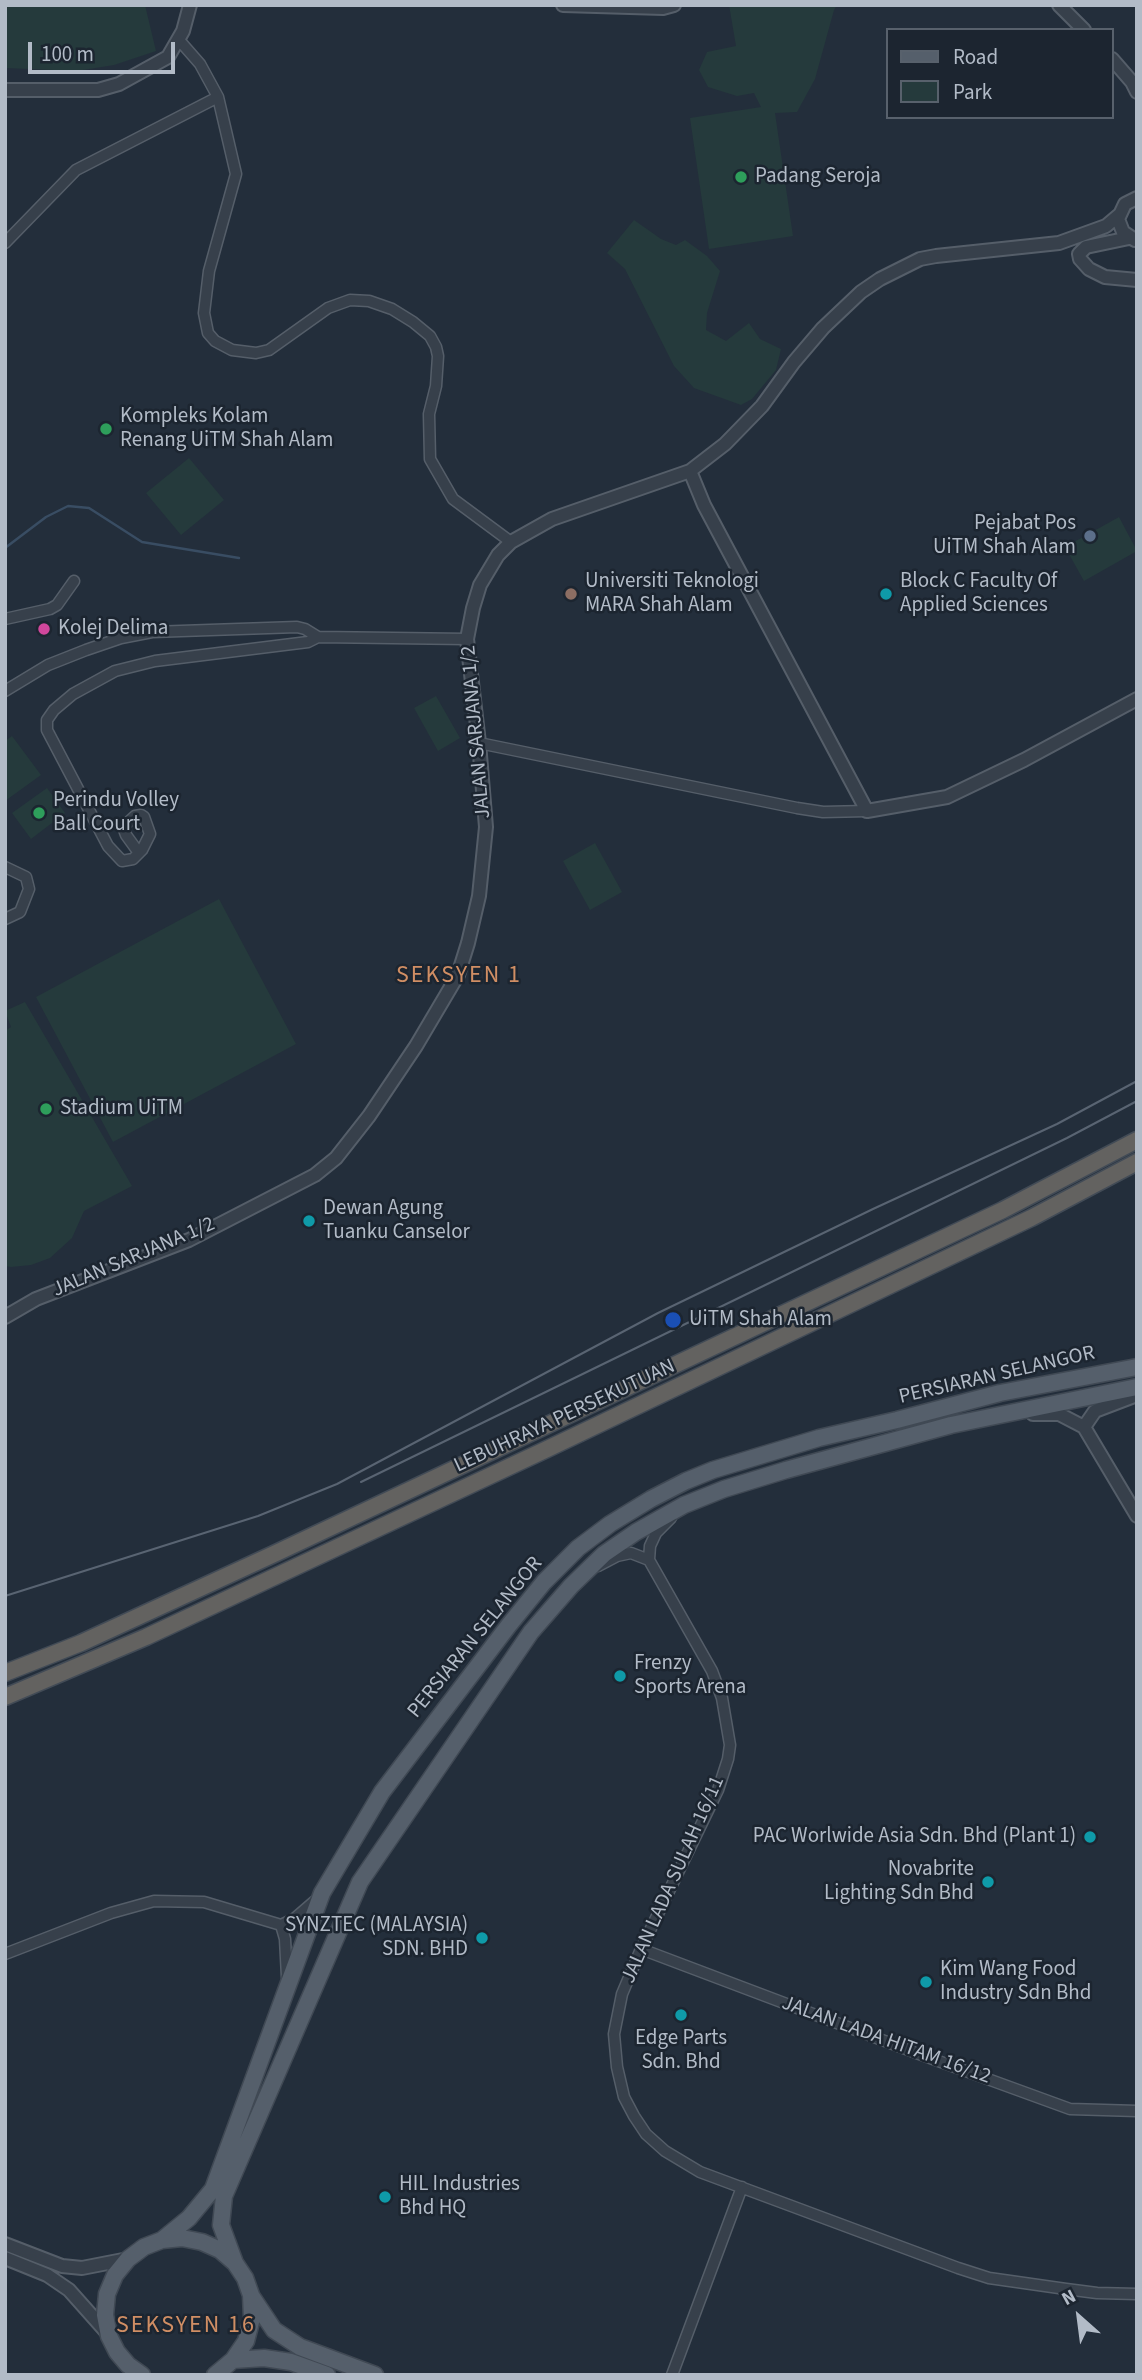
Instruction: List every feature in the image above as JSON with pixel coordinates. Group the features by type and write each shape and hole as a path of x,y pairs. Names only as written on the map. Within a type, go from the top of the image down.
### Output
{"highway":[{"name":"LEBUHRAYA PERSEKUTUAN","path":"5,1673 81,1643 298,1542 1003,1210 1137,1140"},
{"name":"LEBUHRAYA PERSEKUTUAN","path":"5,1697 146,1637 582,1432 1031,1218 1137,1162"}],"main road":[{"name":"PERSIARAN SELANGOR","path":"128,2259 144,2247 162,2240 189,2218 214,2189 322,1894 382,1792 501,1635 544,1582 578,1548 610,1524 686,1481 819,1438 1000,1393 1137,1367"},
{"name":"PERSIARAN SELANGOR","path":"375,2375 300,2347 274,2330 251,2295 235,2263 221,2225 224,2196 360,1882 531,1632 571,1586 604,1554 636,1532 684,1506 724,1489 951,1425 1137,1387"},
{"path":"162,2240 182,2238 202,2242 220,2250 235,2263"},
{"path":"128,2259 115,2275 107,2294 105,2315 109,2336 117,2351 129,2370 142,2375"},
{"path":"215,2375 233,2360 246,2341 252,2318 251,2295"},
{"path":"233,2360 264,2358 291,2362 327,2375"}],"street":[{"path":"5,90 98,90 120,84 168,57 178,40 190,5"},
{"path":"564,5 665,6"},
{"path":"1059,5 1082,28"},
{"path":"178,40 200,64 218,97 236,174 209,271 204,313 208,333 215,341 232,350 256,353 269,350 328,308 350,300 369,301 392,309 413,322 430,336 438,356 436,386 429,414 430,459 453,499 511,542"},
{"path":"1114,61 1137,92"},
{"path":"5,243 76,170 218,97"},
{"name":"JALAN SARJANA 1/2","path":"5,1317 36,1299 189,1240 315,1175 336,1158 369,1116 416,1046 458,975 478,896 486,827 467,639 473,608 485,574 511,542 552,519 690,471 725,444 762,406 823,328 861,292 880,279 920,260 936,256 1059,243 1106,226 1119,215 1125,204 1137,198"},
{"path":"1119,215 1120,228 1133,239"},
{"path":"1133,239 1086,247 1079,254 1089,269 1110,278 1137,280"},
{"path":"690,471 704,505 867,811"},
{"path":"5,619 50,609 57,605 74,581"},
{"path":"5,691 48,665 86,650 152,632 297,627 318,637"},
{"path":"139,853 132,859 122,861 108,846 47,730 47,720 54,710 73,694 115,671 155,661 308,642 318,637 467,639"},
{"path":"479,743 797,808 823,812 867,811 947,797 1024,760 1137,699"},
{"path":"5,867 26,877 29,889 20,912 5,919"},
{"path":"1084,1427 1095,1411 1137,1395"},
{"path":"995,1416 1059,1414 1084,1427 1137,1516"},
{"path":"571,1586 617,1556 631,1553 649,1559 650,1546 656,1533 684,1506"},
{"name":"JALAN LADA SULAH 16/11","path":"649,1559 712,1671 722,1698 730,1745 718,1790 622,1994 614,2034 617,2067 624,2097 646,2134 665,2151 699,2172 989,2278 1097,2294 1137,2294"},
{"path":"281,1926 307,1909 322,1894"},
{"path":"5,1954 111,1913 154,1901 204,1902 281,1926"},
{"path":"281,1926 287,1956 287,1986"},
{"name":"JALAN LADA HITAM 16/12","path":"641,1949 1070,2109 1137,2111"},
{"path":"672,2375 742,2187"},
{"path":"5,2244 62,2266 82,2268 128,2259"},
{"path":"5,2259 47,2275 69,2290 109,2336"}],"green space":[{"path":"5,5 145,5 156,51 114,65 77,71 5,68"},
{"path":"729,5 837,5 815,79 797,112 775,113 793,236 709,249 690,118 761,107 754,93 737,96 708,87 699,70 707,52 736,46"},
{"path":"634,220 661,239 676,245 685,240 707,256 720,271 707,313 706,330 726,341 749,323 760,339 781,349 776,370 752,399 741,405 694,388 674,366 625,269 607,253"},
{"path":"189,458 224,500 181,535 146,493"},
{"path":"1119,517 1137,551 1084,581 1065,547"},
{"path":"436,696 460,738 438,751 414,708"},
{"path":"12,736 41,775 5,801 5,741"},
{"name":"Perindu Volley Ball Court","path":"47,788 65,813 31,839 12,813"},
{"path":"595,843 622,892 590,910 563,861"},
{"path":"219,899 296,1044 113,1142 36,997"},
{"name":"Stadium UiTM","path":"25,1002 132,1186 84,1211 72,1238 50,1258 31,1265 11,1267 5,1266 5,1031 11,1027 5,1011"}],"waterway":[{"path":"5,548 46,517 68,506 89,508 142,542 239,558"}],"tram line":[{"path":"5,1596 258,1516 337,1484 658,1313 1057,1124 1137,1081"},
{"path":"361,1482 1067,1138 1137,1101"}],"place":[{"name":"Padang Seroja","path":"741,177"},
{"name":"Kompleks Kolam Renang UiTM Shah Alam","path":"106,429"},
{"name":"Pejabat Pos UiTM Shah Alam","path":"1090,536"},
{"name":"Universiti Teknologi MARA Shah Alam","path":"571,594"},
{"name":"Block C Faculty Of Applied Sciences","path":"886,594"},
{"name":"Kolej Delima","path":"44,629"},
{"name":"Perindu Volley Ball Court","path":"39,813"},
{"name":"Stadium UiTM","path":"46,1109"},
{"name":"Dewan Agung Tuanku Canselor","path":"309,1221"},
{"name":"UiTM Shah Alam","path":"673,1320"},
{"name":"Frenzy Sports Arena","path":"620,1676"},
{"name":"PAC Worlwide Asia Sdn. Bhd (Plant 1)","path":"1090,1837"},
{"name":"Novabrite Lighting Sdn Bhd","path":"988,1882"},
{"name":"SYNZTEC (MALAYSIA) SDN. BHD","path":"482,1938"},
{"name":"Kim Wang Food Industry Sdn Bhd","path":"926,1982"},
{"name":"Edge Parts Sdn. Bhd","path":"681,2015"},
{"name":"HIL Industries Bhd HQ","path":"385,2197"}],"district":[{"name":"SEKSYEN 1","path":"459,977"},
{"name":"SEKSYEN 16","path":"186,2327"}]}
